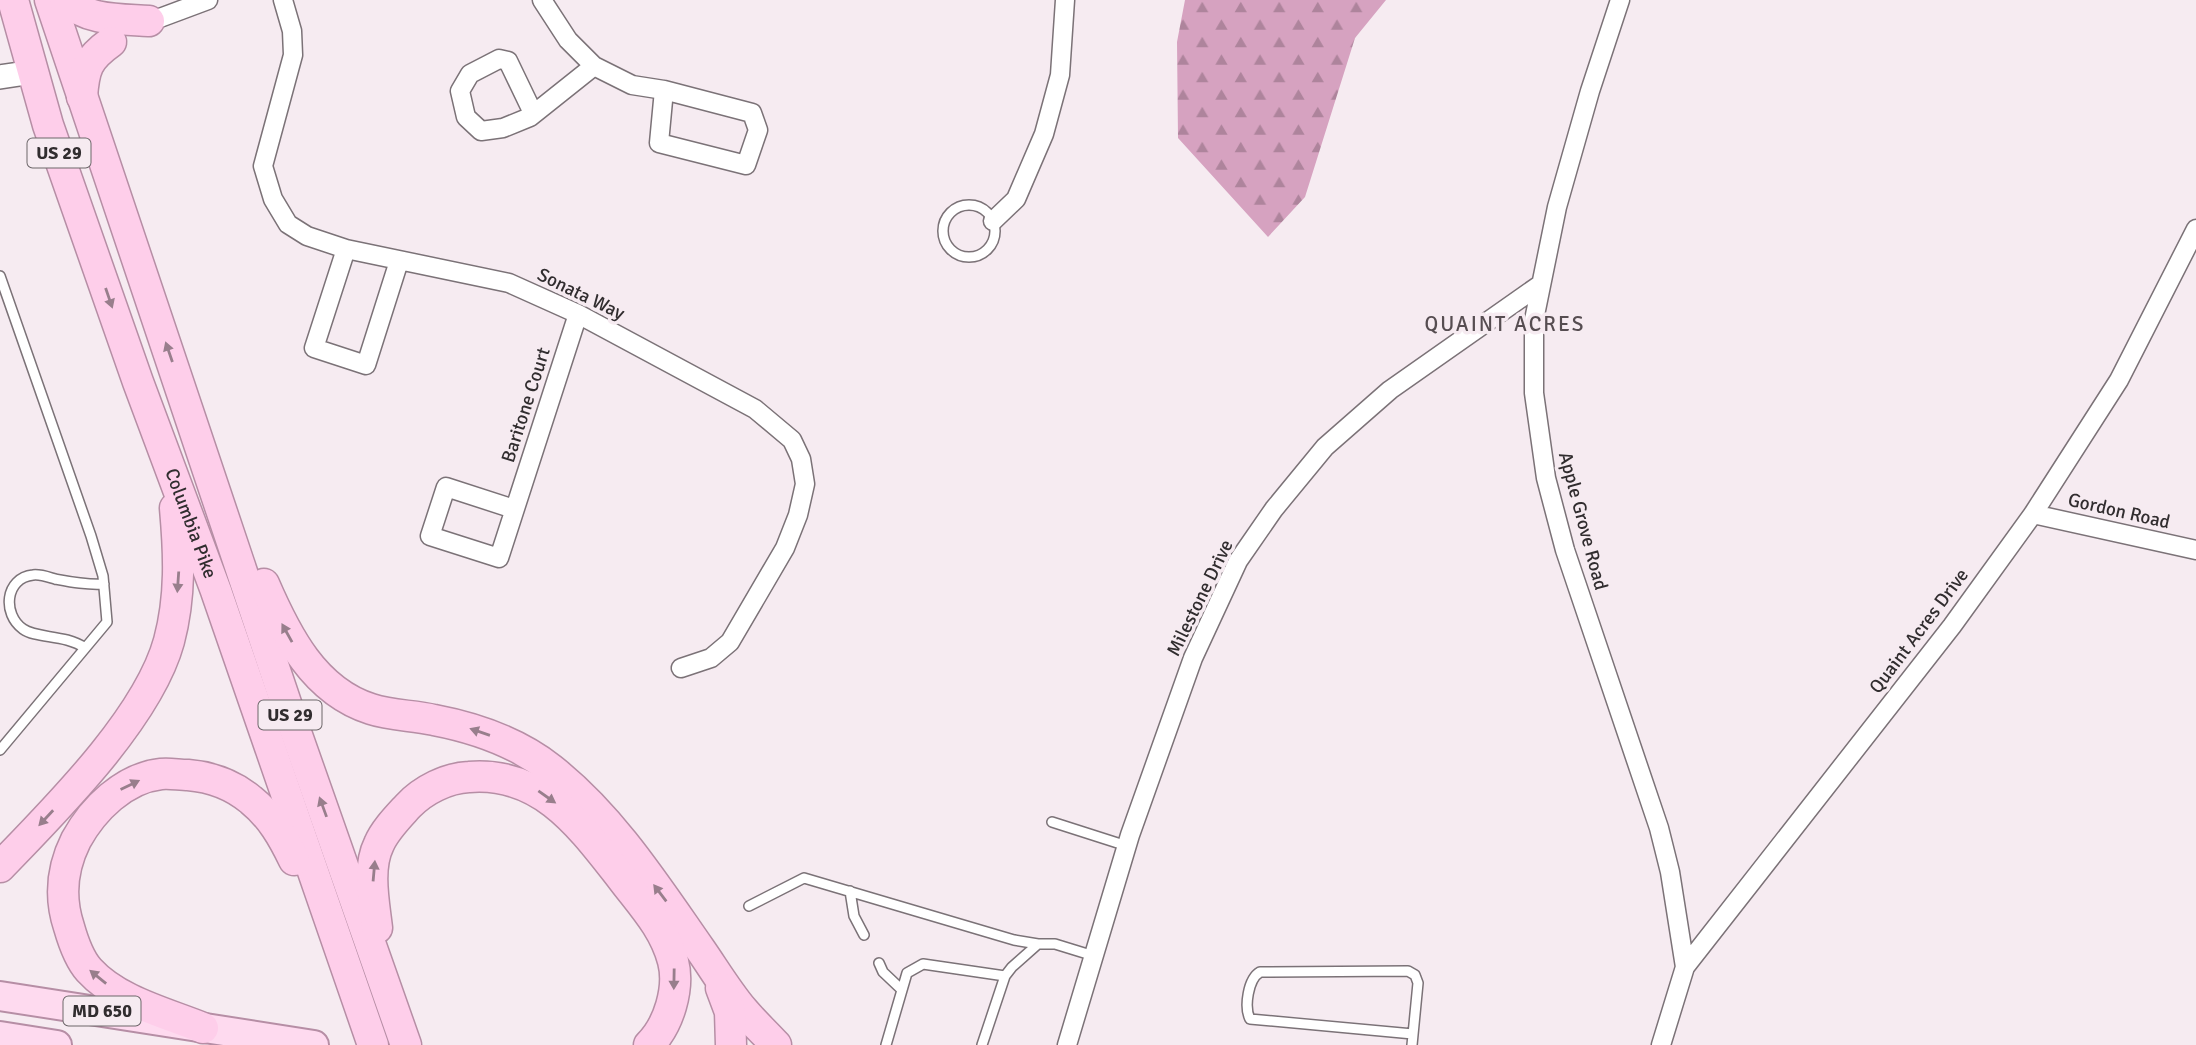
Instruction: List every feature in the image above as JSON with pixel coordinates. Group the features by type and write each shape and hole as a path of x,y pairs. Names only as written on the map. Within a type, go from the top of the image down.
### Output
{"highway":[{"path":"15,0 32,30 44,42 66,52"},
{"name":"Columbia Pike","path":"15,0 48,125 373,1045"},
{"name":"Columbia Pike","path":"50,0 292,721 406,1045"},
{"path":"65,0 73,7 96,17 149,21"},
{"path":"82,97 84,74 89,62 111,42"},
{"path":"192,417 276,613 303,659 324,681 357,703 391,714 433,719 468,728 510,743 550,768 587,801 622,842 742,1009 776,1045"},
{"path":"0,867 64,800 127,721 159,666 168,644 179,580 170,466"},
{"path":"203,1028 136,1001 112,988 89,970 72,938 64,912 63,883 68,856 87,820 118,791 137,781 161,774 208,777 230,786 250,799 267,816 282,834 359,1001"},
{"path":"393,1011 377,926 372,874 378,845 395,820 414,800 435,786 457,778 485,775 508,778 551,799 609,862 664,933 674,964 673,999 665,1020 649,1045"},
{"path":"713,968 730,1012 731,1045"}],"main road":[{"name":"MD 650","path":"7,998 313,1045"},
{"name":"MD 650","path":"0,1036 57,1045"}],"street":[{"path":"66,52 85,50 111,42 149,21 208,0"},
{"name":"Sonata Way","path":"283,0 292,31 293,55 263,166 273,199 288,224 307,236 346,250 509,283 578,314 755,409 792,440 800,459 805,484 798,515 785,548 730,642 711,658 681,668"},
{"path":"542,0 568,40 594,66 632,85 664,90 752,113 758,130 746,165 659,143 664,90"},
{"path":"993,221 1016,199 1044,134 1060,75 1065,0"},
{"name":"Apple Grove Road","path":"1620,0 1590,91 1557,207 1534,320 1534,393 1546,478 1565,550 1659,828 1670,872 1685,967"},
{"path":"533,113 508,61 499,59 470,74 460,91 466,117 481,131 503,128 533,113 594,66"},
{"path":"0,77 33,72"},
{"name":"Quaint Acres Drive","path":"1661,1045 1685,967 1952,626 2033,514 2119,380 2196,229"},
{"path":"346,250 314,348 366,365 399,261"},
{"name":"Milestone Drive","path":"1067,1045 1127,846 1193,658 1238,561 1274,509 1325,447 1390,390 1541,284"},
{"name":"Baritone Court","path":"514,509 446,487 430,536 499,558 578,314"},
{"name":"Gordon Road","path":"2033,514 2196,550"}],"lane":[{"path":"974,205 982,208 993,221 994,239 990,246 976,256 958,254 946,242 944,225 949,215 958,208 974,205"},
{"path":"0,276 91,536 104,584 107,622 0,750"},
{"path":"85,648 75,641 23,630 13,619 7,604 12,589 22,578 34,575 87,585 104,584"},
{"path":"1052,822 1127,846"},
{"path":"749,906 804,877 1014,940 1055,944 1094,956"},
{"path":"850,891 854,916 864,935"},
{"path":"982,1045 1005,976 1038,944"},
{"path":"879,963 883,972 902,990"},
{"path":"886,1045 907,974 923,964 1005,976"},
{"path":"1412,1045 1418,983 1415,975 1408,971 1260,972 1251,983 1247,1014 1250,1019 1413,1034"}],"green space":[{"path":"1185,0 1386,0 1355,38 1305,197 1268,237 1178,138 1177,42"}],"district":[{"name":"QUAINT ACRES","path":"1505,324"}]}
